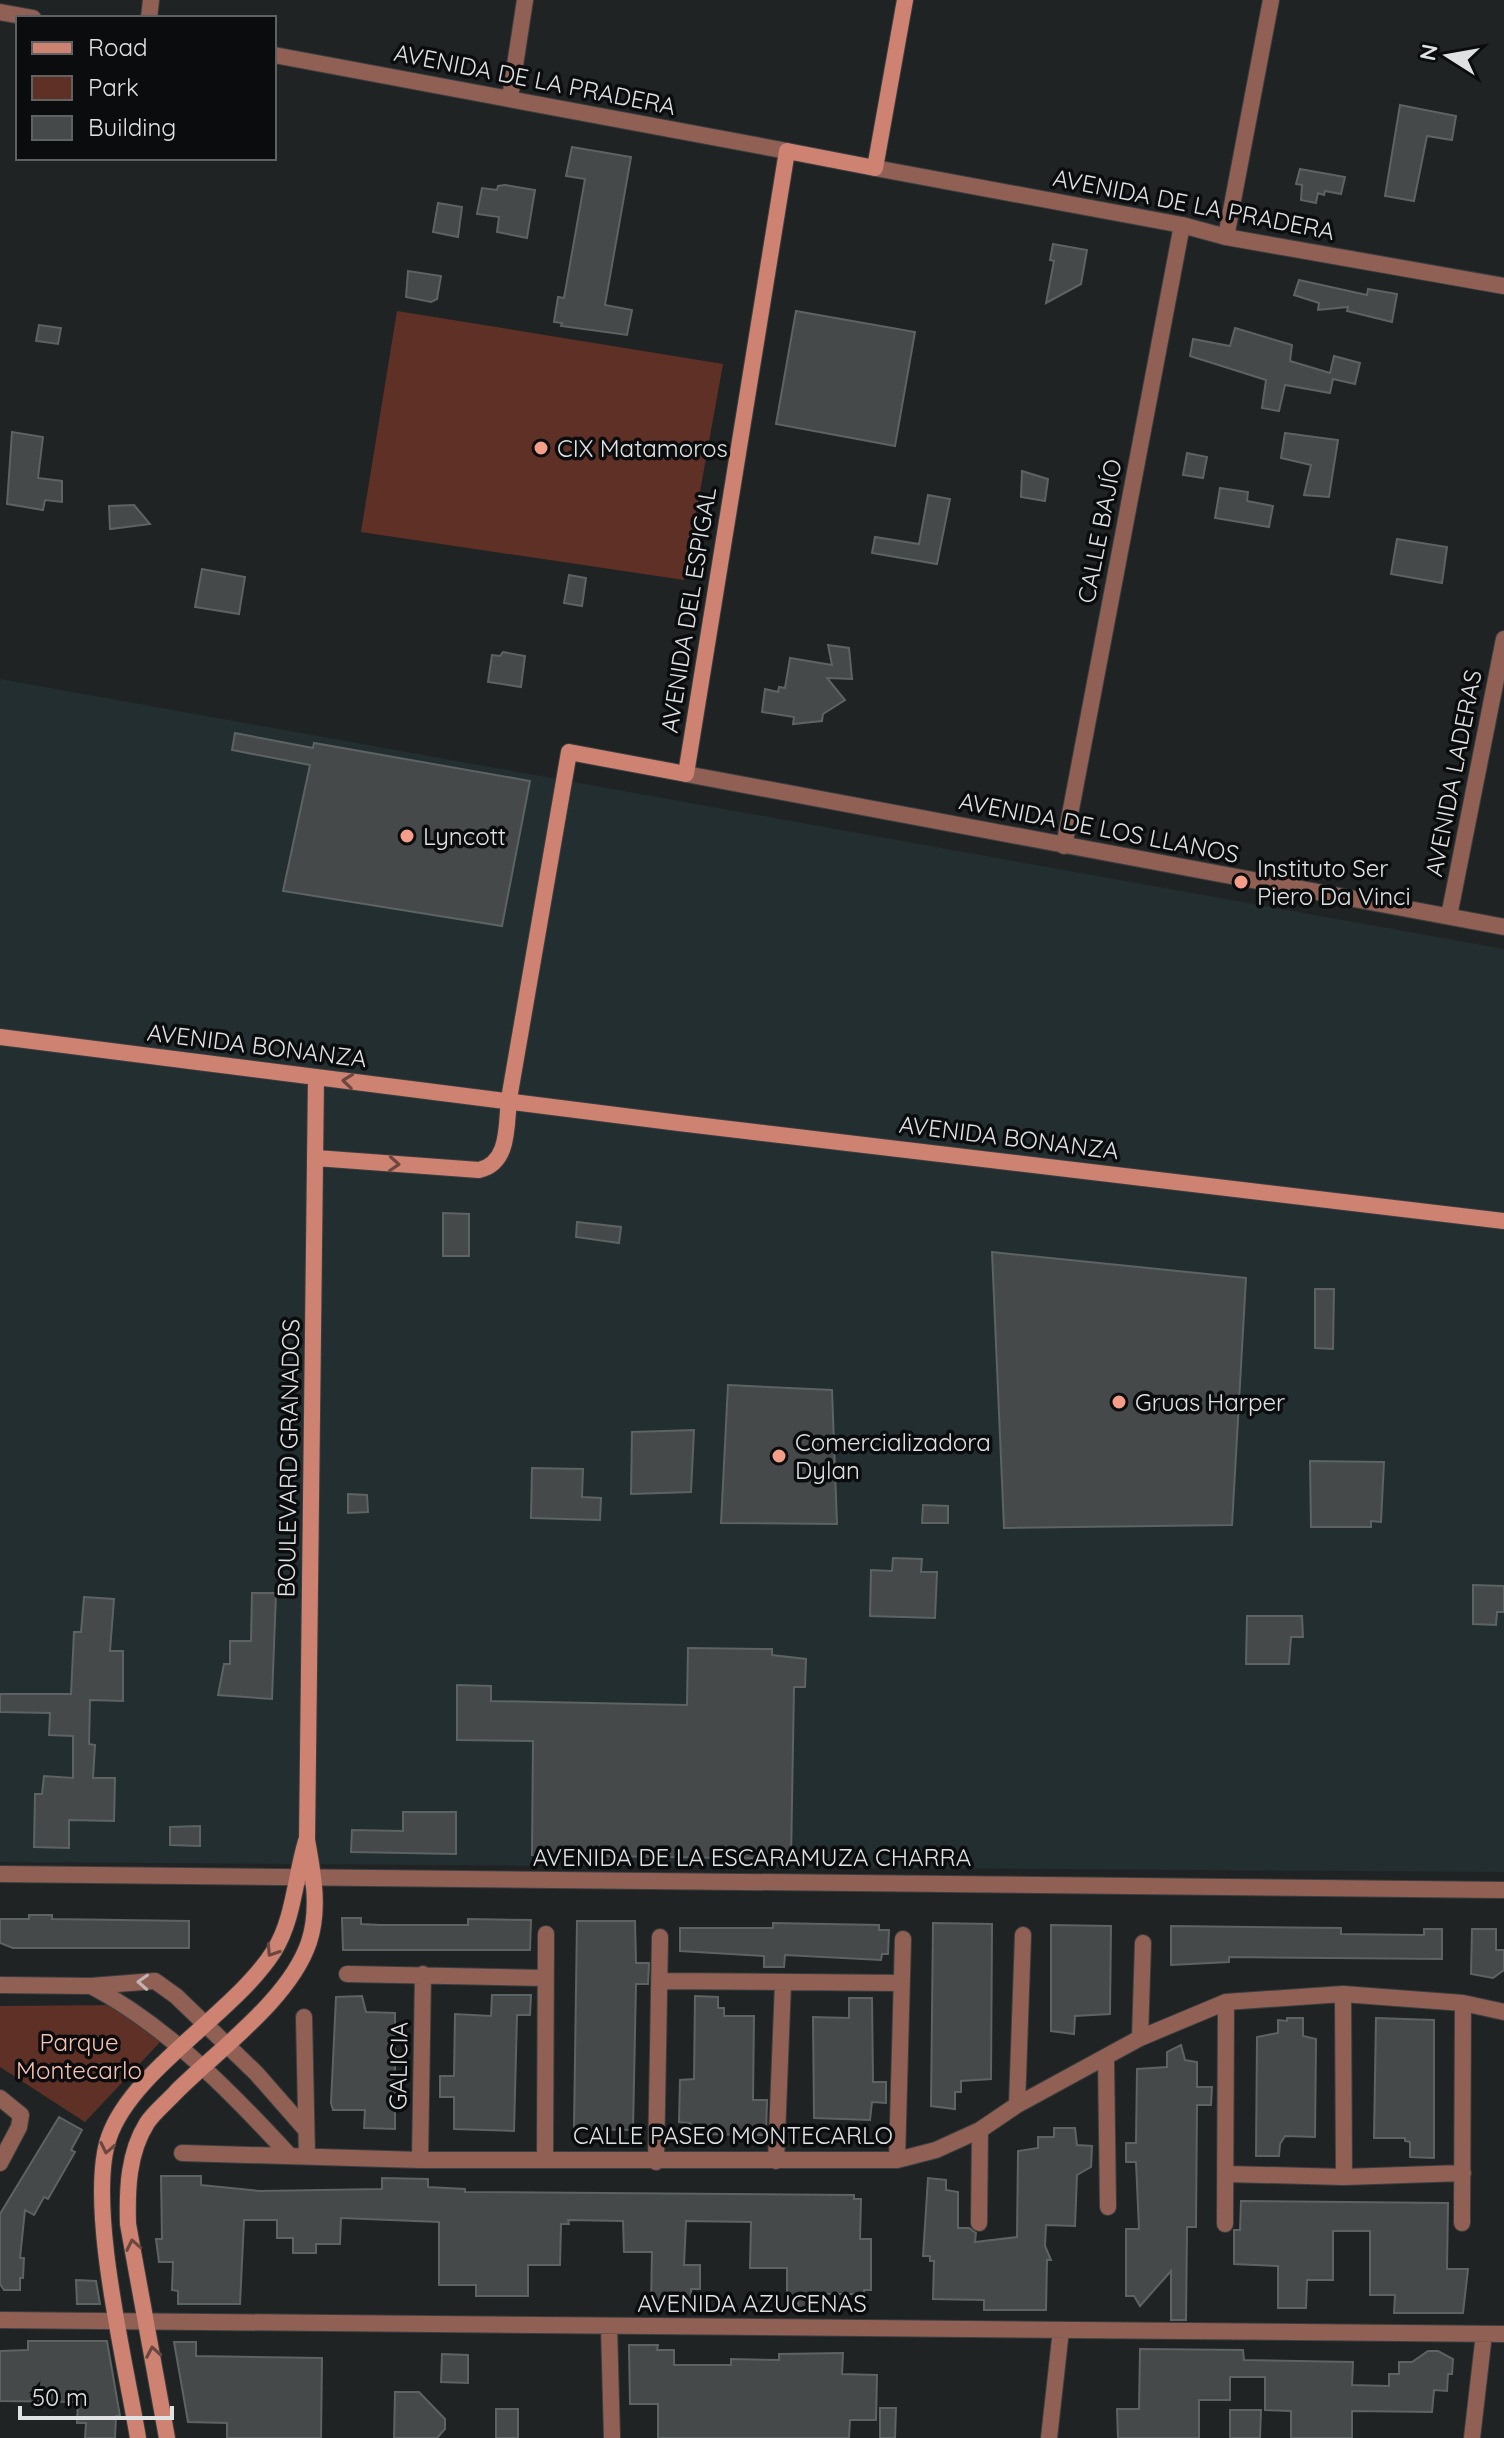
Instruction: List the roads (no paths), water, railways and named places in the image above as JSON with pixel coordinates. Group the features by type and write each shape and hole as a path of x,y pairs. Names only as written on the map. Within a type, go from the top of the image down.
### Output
{"street":[{"path":"510,98 525,0"},
{"path":"787,151 875,168 905,0"},
{"path":"1226,237 1271,0"},
{"path":"0,12 22,16"},
{"name":"AVENIDA DE LA PRADERA","path":"276,55 787,151"},
{"name":"AVENIDA DEL ESPIGAL","path":"686,774 787,151"},
{"name":"AVENIDA DE LA PRADERA","path":"875,168 1182,225 1226,237 1504,286"},
{"name":"CALLE BAJÍO","path":"1064,846 1182,225"},
{"name":"AVENIDA LADERAS","path":"1449,916 1504,639"},
{"path":"316,1158 479,1170 490,1168 504,1148 509,1099 569,752 686,774"},
{"name":"AVENIDA DE LOS LLANOS","path":"686,774 1504,927"},
{"name":"AVENIDA BONANZA","path":"0,1037 316,1078 509,1099 679,1123 1504,1221"},
{"name":"BOULEVARD GRANADOS","path":"167,2438 128,2224 130,2176 147,2122 270,2003 298,1965 309,1942 314,1917 314,1879 307,1840 316,1078"},
{"name":"BOULEVARD GRANADOS","path":"138,2438 104,2228 101,2182 108,2137 121,2111 147,2080 180,2051 274,1952 288,1920 294,1878 307,1840"},
{"name":"AVENIDA DE LA ESCARAMUZA CHARRA","path":"0,1874 1504,1890"},
{"path":"545,2160 546,1934"},
{"path":"1017,2105 1023,1935"},
{"path":"656,2162 660,1937"},
{"path":"897,2160 903,1939"},
{"path":"1140,2038 1143,1943"},
{"path":"347,1974 544,1978"},
{"name":"GALICIA","path":"420,2160 423,1974"},
{"path":"0,1985 91,1986 155,1981 256,2073 306,2130"},
{"path":"661,1981 901,1983"},
{"path":"776,2161 783,1983"},
{"path":"91,1986 129,2006 226,2087 298,2156 306,2130 304,2017"},
{"path":"1343,1994 1344,2177"},
{"name":"CALLE PASEO MONTECARLO","path":"182,2153 420,2160 897,2160 936,2150 980,2130 1017,2105 1140,2038 1226,2002 1343,1994 1463,2003 1504,2012"},
{"path":"1225,2224 1226,2002"},
{"path":"1462,2223 1463,2003"},
{"path":"1106,2059 1108,2207"},
{"path":"0,2098 21,2115 19,2127 0,2163"},
{"path":"979,2223 980,2130"},
{"path":"1226,2174 1344,2177 1463,2173"},
{"name":"AVENIDA AZUCENAS","path":"0,2320 1504,2334"},
{"path":"609,2326 612,2438"},
{"path":"1049,2438 1061,2330"},
{"path":"1472,2438 1484,2334"}],"place":[{"name":"CIX Matamoros","path":"541,448"},
{"name":"Lyncott","path":"407,836"},
{"name":"Instituto Ser Piero Da Vinci","path":"1241,882"},
{"name":"Gruas Harper","path":"1119,1402"},
{"name":"Comercializadora Dylan","path":"779,1456"}],"park label":[{"name":"Parque Montecarlo","path":"79,2056"}]}
